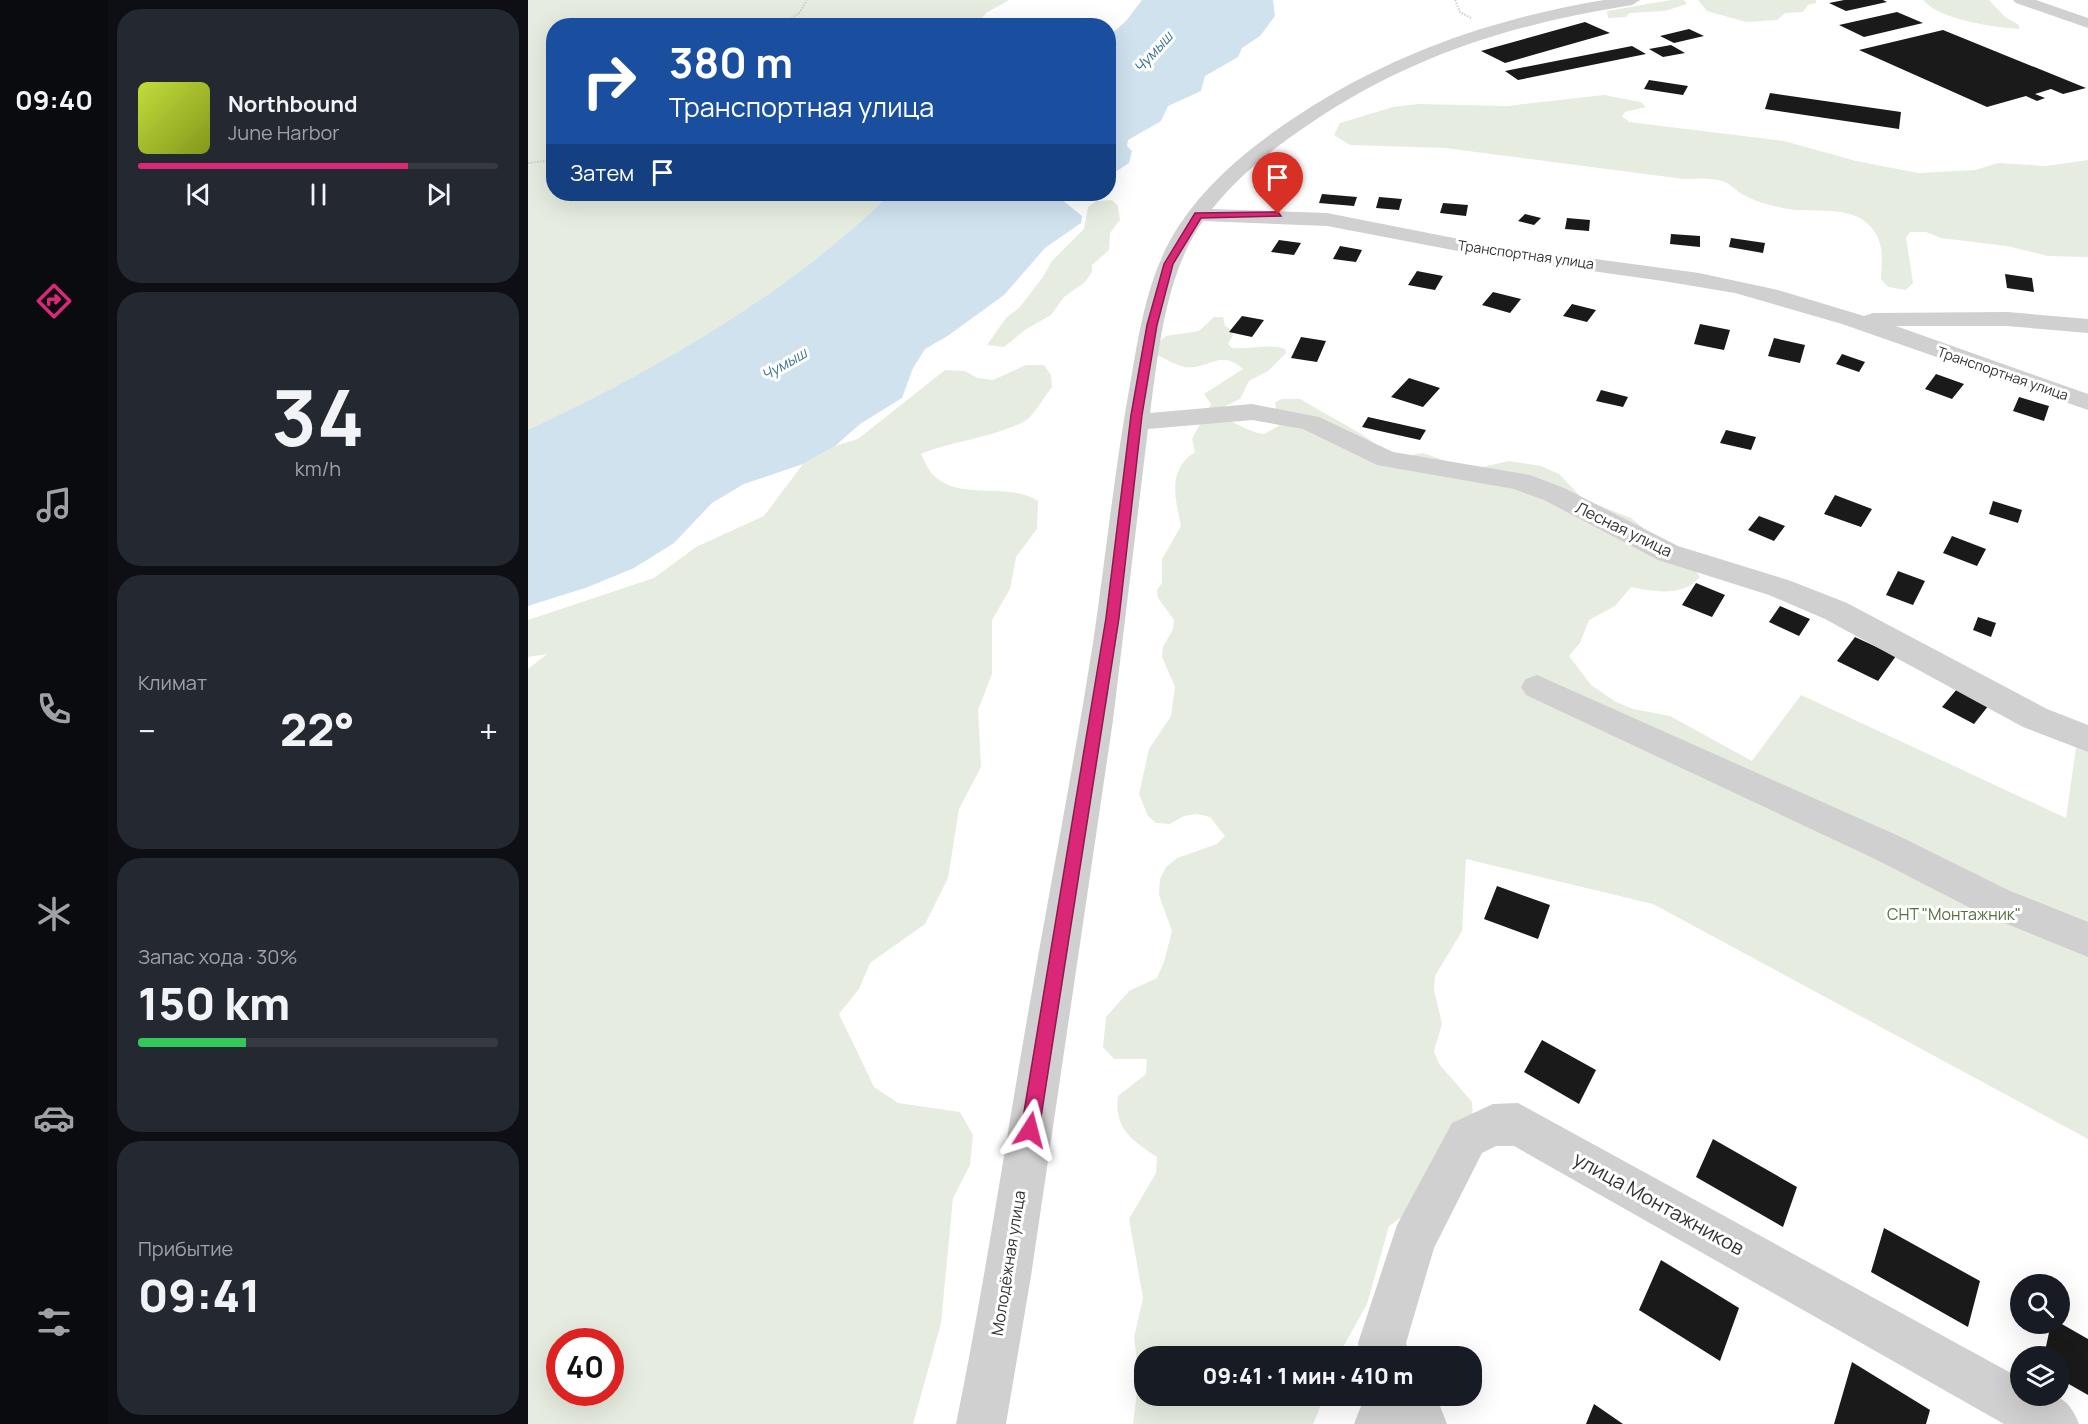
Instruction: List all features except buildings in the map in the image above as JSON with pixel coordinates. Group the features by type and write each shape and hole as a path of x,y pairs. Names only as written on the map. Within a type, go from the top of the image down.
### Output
{"street":[{"name":"Молодёжная улица","path":"981,1424 1112,618 1136,422 1152,325 1169,264 1198,215 1230,175 1266,146 1350,89 1394,65 1497,26 1575,9 1632,0"},
{"path":"2021,0 2088,23"},
{"name":"Транспортная улица","path":"1198,215 1278,214 1343,221 1402,231 1482,250 1708,281 1770,295 2088,402"},
{"name":"Транспортная улица","path":"1850,321 1982,317 2088,326"},
{"name":"Лесная улица","path":"1136,422 1252,412 1310,422 1386,459 1520,481 1554,494 1668,553 1780,588 1836,611 2025,713 2087,736"},
{"path":"1537,687 1888,848 1995,902 2088,940"},
{"name":"улица Монтажников","path":"1383,1346 1413,1241 1467,1138 1494,1125 1518,1124 2054,1424"}],"path":[{"path":"792,18 800,12 807,0"},
{"path":"528,163 546,161"}],"green space":[{"path":"528,0 1009,0 986,13 982,18 546,18 546,201 882,201 809,265 720,327 625,382 528,430"},
{"path":"1671,0 1684,0 1687,4 1665,11 1629,13 1626,17 1608,18 1607,11"},
{"path":"1698,0 1816,0 1816,3 1808,5 1803,12 1785,13 1777,20 1746,22 1707,11"},
{"path":"1923,0 1989,0 2005,17 2019,25 2019,29 1982,24 1954,17 1931,7"},
{"path":"1604,95 1641,102 1646,107 1625,112 1622,116 1629,122 1784,141 1856,161 1918,173 1975,170 1998,163 2046,166 2088,160 2088,257 2048,256 2007,246 1941,238 1926,232 1910,232 1906,238 1913,283 1906,290 1888,287 1881,279 1881,250 1877,236 1868,224 1851,214 1788,209 1771,205 1749,198 1728,183 1715,179 1684,179 1445,148 1350,145 1334,135 1340,123 1393,107 1418,104 1507,106"},
{"path":"1096,201 1113,201 1118,206 1120,220 1110,233 1109,250 1092,265 1092,272 1085,282 1064,297 1051,315 1025,330 1004,347 987,345 1006,318 1019,308 1043,277 1052,261 1084,229 1088,207"},
{"name":"СНТ \"Монтажник\"","path":"1214,317 1223,317 1225,326 1232,330 1233,335 1228,344 1232,348 1279,347 1285,349 1286,353 1268,371 1249,381 1240,399 1225,406 1221,417 1264,434 1279,426 1275,402 1282,399 1300,399 1363,435 1394,458 1423,453 1455,464 1478,468 1509,461 1541,466 1559,474 1583,499 1631,518 1694,569 1700,577 1685,588 1658,591 1631,587 1615,606 1589,620 1580,643 1569,656 1591,685 1616,702 1633,709 1670,716 1752,761 1801,695 2066,818 2079,727 2088,730 2088,1139 1653,904 1466,859 1462,931 1435,976 1434,990 1442,1024 1434,1051 1439,1064 1472,1102 1473,1119 1433,1194 1389,1226 1367,1304 1344,1346 1135,1346 1134,1337 1143,1298 1129,1219 1156,1173 1157,1157 1127,1133 1119,1117 1118,1096 1146,1074 1147,1059 1114,1059 1103,1047 1106,1017 1129,991 1157,978 1164,962 1172,931 1159,895 1160,879 1166,867 1177,858 1217,844 1225,836 1210,817 1197,814 1184,816 1170,824 1156,823 1148,816 1139,794 1149,749 1171,716 1175,687 1162,657 1163,647 1173,629 1174,620 1158,598 1157,590 1162,583 1162,559 1181,526 1175,495 1177,476 1186,459 1195,452 1192,439 1211,404 1204,394 1243,369 1227,360 1215,361 1202,366 1185,367 1155,354 1155,345 1166,336 1199,331"},
{"path":"1026,365 1044,365 1051,375 1052,387 1030,417 1021,423 995,433 921,454 931,473 944,483 970,490 1012,492 1038,501 1037,529 1016,557 1010,589 992,620 992,674 978,710 981,767 959,809 948,878 925,924 870,963 859,989 839,1014 874,1087 898,1103 960,1112 973,1135 970,1165 953,1198 941,1323 913,1424 528,1424 528,669 547,654 528,657 528,620 654,578 696,547 764,516 803,464 835,446 858,439 945,370 965,371 977,378 993,380"},
{"path":"1135,1406 1320,1406 1313,1424 1133,1424"}],"water":[{"name":"Чумыш","path":"1142,0 1273,0 1275,16 1260,36 1242,48 1238,57 1205,76 1201,91 1168,106 1161,121 1128,140 1127,146 1132,151 1129,163 1116,171 1116,30"},
{"name":"Чумыш","path":"882,201 1063,201 1082,216 1081,223 1045,248 1004,295 949,335 925,349 913,368 902,398 860,424 835,446 803,464 744,484 712,503 674,543 634,568 588,587 528,606 528,430 624,382 719,327 809,265"}],"route":[{"path":"1030,1130 1112,618 1136,415 1152,325 1169,264 1188,228 1198,215 1278,214"}]}
